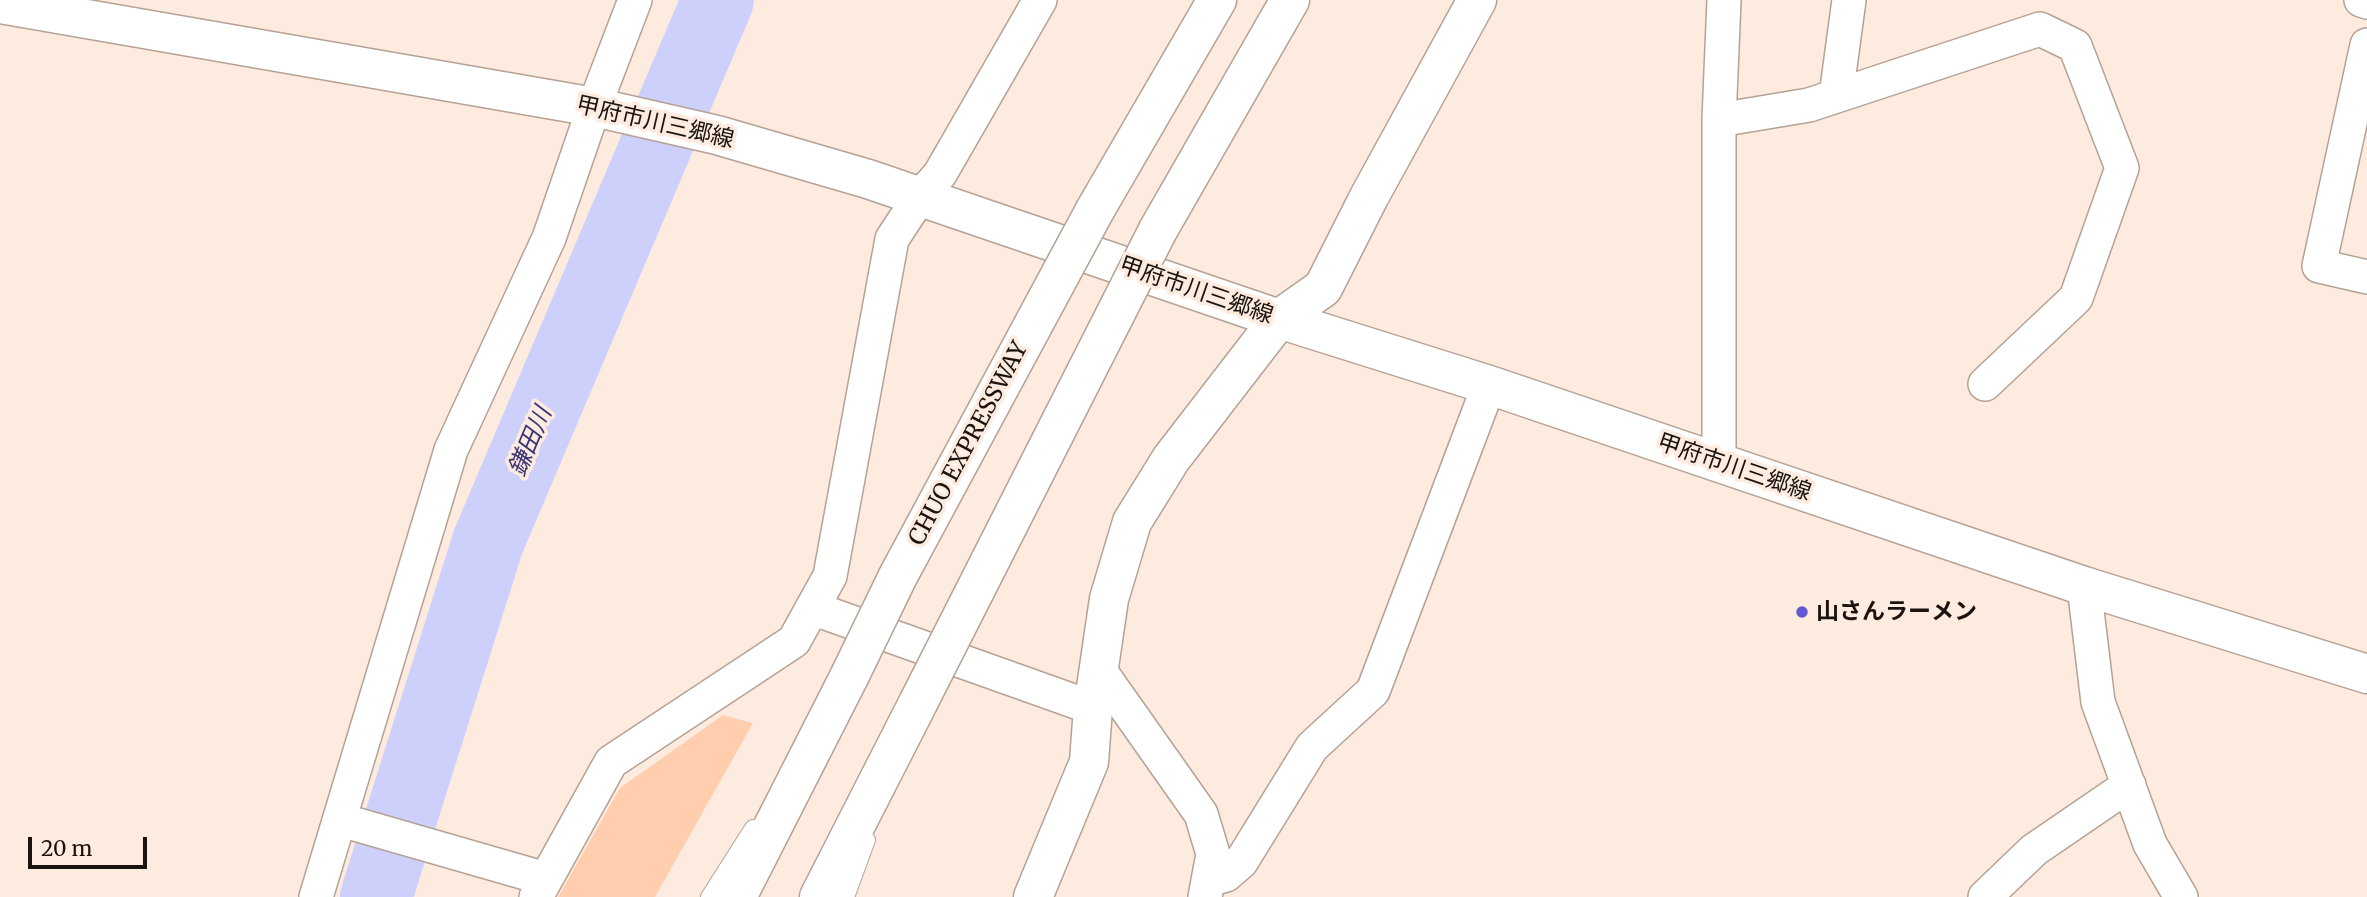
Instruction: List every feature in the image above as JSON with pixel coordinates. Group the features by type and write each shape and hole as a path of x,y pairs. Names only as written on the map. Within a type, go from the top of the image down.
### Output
{"main road":[{"name":"CHUO EXPRESSWAY","path":"737,897 898,576 1095,210 1217,0"},
{"path":"819,897 1158,230 1290,0"},
{"path":"1033,897 1089,762 1093,708 1109,599 1132,522 1171,459 1279,319 1324,288 1369,197 1477,0"},
{"name":"甲府市川三郷線","path":"0,4 603,109 717,135 868,179 1279,319 1489,385 2084,586 2367,674"}],"street":[{"path":"316,897 451,450 549,238 603,109 635,0"},
{"path":"341,820 466,857 541,888 611,762 794,641 830,576 892,239 919,198 940,174 1040,0"},
{"path":"1719,463 1719,120 1724,0"},
{"path":"1836,96 1849,0"},
{"path":"2361,0 2367,2"},
{"path":"1719,120 1809,105 2040,29 2075,46 2122,168 2076,298 1985,384"},
{"path":"2367,45 2356,146 2319,266 2367,277"},
{"path":"1207,888 1241,862 1312,747 1373,691 1489,385"},
{"path":"2084,586 2098,702 2150,844 2181,897"},
{"path":"812,608 1093,708"},
{"path":"1098,668 1200,814 1213,854 1207,888"},
{"path":"1985,897 2034,850 2129,785"}],"lane":[{"path":"709,897 849,677"},
{"path":"846,897 918,703"}],"shaded area":[{"path":"723,715 753,723 655,897 558,897 620,788"}],"waterway":[{"name":"鎌田川","path":"376,897 488,542 718,0"}],"place":[{"name":"山さんラーメン","path":"1802,612"}]}
